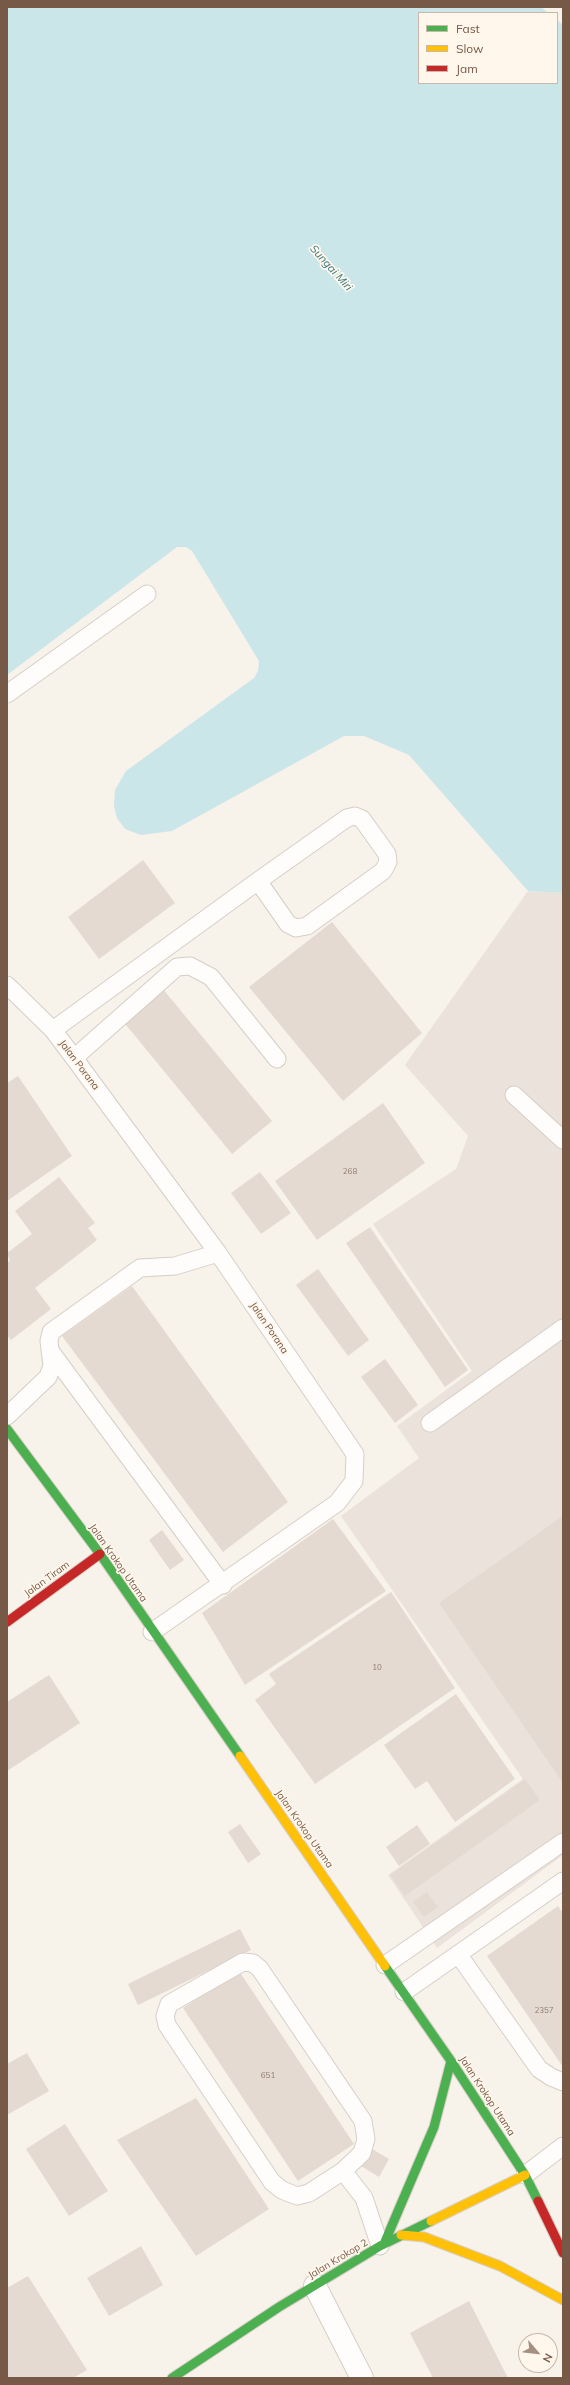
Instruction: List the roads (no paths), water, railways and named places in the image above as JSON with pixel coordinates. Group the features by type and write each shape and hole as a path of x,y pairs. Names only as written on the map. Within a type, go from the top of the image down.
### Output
{"street":[{"name":"Jalan Krokop Utama","path":"7,1428 100,1554 152,1632 404,1992 525,2175 563,2253"},
{"name":"Jalan Tiram","path":"7,1622 100,1554"},
{"path":"382,2245 434,2127 451,2062"},
{"name":"Jalan Krokop 2","path":"172,2378 315,2286 382,2245 525,2175"},
{"path":"401,2235 424,2237 500,2266 563,2300"},
{"path":"315,2286 362,2378"}],"lane":[{"path":"7,694 147,594"},
{"path":"53,1030 258,881 347,818 355,816 362,819 387,854 388,862 383,871 307,926 296,928 288,924 258,881"},
{"path":"74,1058 177,968 190,966 211,976 277,1059"},
{"name":"Jalan Porana","path":"7,985 53,1030 74,1058 218,1253 355,1454 354,1481 337,1503 223,1585 152,1632"},
{"path":"514,1095 563,1140"},
{"path":"7,1416 48,1377 52,1366 49,1341 51,1332 140,1268 175,1266 218,1253"},
{"path":"430,1423 563,1328"},
{"path":"51,1352 223,1585"},
{"path":"385,1965 563,1842"},
{"path":"404,1992 563,1881"},
{"path":"458,1954 539,2068 551,2078 563,2082"},
{"path":"244,1962 253,1963 260,1969 363,2122 366,2139 362,2154 343,2171 309,2193 296,2196 282,2190 272,2182 167,2026 165,2016 169,2004 244,1962"},
{"path":"525,2175 563,2146"},
{"path":"343,2171 364,2198 382,2245"}],"water":[{"name":"Sungai Miri","path":"7,7 541,7 547,12 418,12 418,84 558,84 558,21 563,25 563,893 528,891 409,755 364,736 344,736 172,831 141,835 125,829 117,818 114,806 115,790 126,771 254,678 258,671 259,661 192,551 186,547 177,547 7,675"}]}
